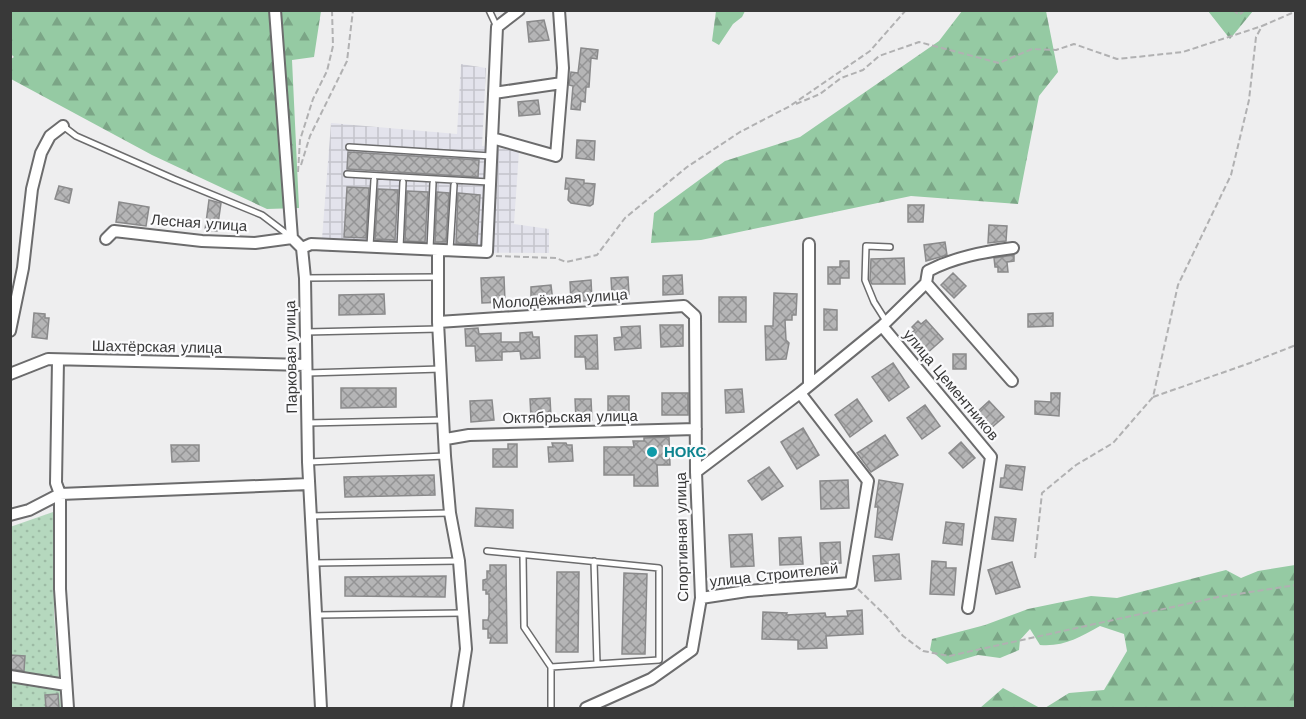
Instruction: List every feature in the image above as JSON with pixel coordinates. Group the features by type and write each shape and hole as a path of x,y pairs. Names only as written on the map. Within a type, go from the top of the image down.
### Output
{"street":[{"path":"275,10 292,238 302,248 311,244 487,252 497,27 519,10"},
{"path":"492,138 556,156 563,68 559,10"},
{"path":"494,93 562,82"},
{"path":"10,331 23,268 32,189 41,153 50,136 63,126"},
{"name":"Лесная улица","path":"106,239 114,231 255,243 292,238"},
{"path":"808,244 809,386"},
{"name":"Парковая улица","path":"302,248 305,278 310,516 321,708"},
{"path":"696,472 809,386 884,324 927,282 928,271 974,253 1013,248"},
{"path":"439,250 438,325 446,439 445,456 450,513 459,561 466,649 457,708"},
{"path":"927,282 1012,381"},
{"name":"Молодёжная улица","path":"438,325 684,306"},
{"name":"Спортивная улица","path":"586,708 651,679 692,650 701,598 696,472 695,316 684,306"},
{"name":"улица Цементников","path":"884,324 991,457 968,608"},
{"name":"Шахтёрская улица","path":"10,374 48,359 306,369"},
{"path":"58,360 56,483 60,494 60,589 68,708"},
{"name":"улица Строителей","path":"701,598 747,591 851,583 868,481 800,393"},
{"name":"Октябрьская улица","path":"446,439 469,435 696,429"},
{"path":"10,515 29,510 60,494 309,484"},
{"path":"10,676 66,685"}],"lane":[{"path":"489,10 497,27"},
{"path":"63,126 76,136 152,170 262,215 292,238"},
{"path":"349,147 491,156"},
{"path":"347,174 489,182"},
{"path":"370,246 374,180"},
{"path":"399,248 403,182"},
{"path":"433,183 439,250"},
{"path":"439,250 453,185"},
{"path":"884,324 865,280 866,246 890,247"},
{"path":"305,278 437,277"},
{"path":"306,332 438,325"},
{"path":"306,369 441,369"},
{"path":"307,423 444,420"},
{"path":"308,462 445,456"},
{"path":"310,516 450,513"},
{"path":"487,551 659,568 659,660 551,667"},
{"path":"524,555 524,627 551,667 551,708"},
{"path":"314,563 459,561"},
{"path":"594,561 597,664"},
{"path":"317,615 463,613"}],"path":[{"path":"300,169 300,140 313,99 327,71 333,46 332,10"},
{"path":"288,190 300,169 310,136 347,61 353,10"},
{"path":"790,106 870,51 906,10"},
{"path":"1233,10 1239,15 1245,10"},
{"path":"487,252 489,256 556,258 566,262 597,255 625,218 687,167 740,132 790,106 820,94 841,78 863,70 879,56 919,42 999,63 1032,49 1056,50 1074,44 1117,59 1183,52 1262,26 1292,13 1293,10"},
{"path":"1035,558 1042,493 1076,465 1113,443 1153,397 1178,285 1231,175 1249,100 1256,37 1262,26"},
{"path":"1153,397 1296,345"},
{"path":"851,583 923,651 949,656 1218,597 1296,585"}],"shaded area":[{"path":"461,64 486,68 482,146 519,151 514,224 549,229 549,253 321,252 331,123 457,134"}],"green space":[{"path":"10,11 321,11 314,57 292,60 299,208 267,209 152,155 11,79 11,59 14,57 11,54"},
{"path":"716,11 745,11 719,45 712,41"},
{"path":"962,11 1046,11 1058,72 1039,96 1018,204 911,196 701,240 651,243 654,213 725,161 800,137 939,41"},
{"path":"1208,11 1253,11 1230,39"},
{"path":"53,512 54,614 61,708 11,708 10,527"},
{"path":"1295,565 1295,708 1045,708 1069,693 1104,690 1127,651 1124,634 1100,626 1072,640 1049,645 1040,645 1030,629 1020,640 1019,650 1000,658 978,655 947,664 930,650 932,639 985,625 1028,609 1091,596 1117,598 1226,570 1241,578 1258,571"},
{"path":"1003,688 1040,708 980,708"}],"building":[{"path":"544,20 549,40 529,42 527,22"},
{"path":"581,48 598,50 597,59 591,58 589,87 586,87 585,102 581,101 580,110 571,109 573,86 569,85 571,72 578,73"},
{"path":"538,100 540,114 519,116 518,102"},
{"path":"577,140 595,141 594,160 576,158"},
{"path":"348,152 479,160 478,177 347,169"},
{"path":"566,178 595,184 593,204 590,206 571,203 568,200 569,189 565,189"},
{"path":"59,186 72,189 69,203 55,199"},
{"path":"347,187 369,188 366,238 344,237"},
{"path":"378,189 398,190 395,240 375,239"},
{"path":"407,191 428,192 425,242 405,241"},
{"path":"437,192 449,193 446,242 435,242"},
{"path":"458,193 480,195 477,244 456,243"},
{"path":"209,200 221,203 217,231 205,230"},
{"path":"119,202 149,207 146,226 116,222"},
{"path":"908,205 924,205 923,222 908,222"},
{"path":"989,225 1007,226 1006,241 988,243"},
{"path":"945,242 947,255 926,261 924,245"},
{"path":"1014,255 1014,261 1007,262 1008,272 998,272 994,258"},
{"path":"904,258 905,284 872,284 870,280 871,259"},
{"path":"840,261 849,261 849,278 840,278 840,284 828,284 828,267 840,267"},
{"path":"953,273 966,286 954,298 941,285"},
{"path":"682,275 683,294 663,295 663,276"},
{"path":"504,277 505,302 482,303 481,278"},
{"path":"628,277 629,294 612,295 611,278"},
{"path":"591,280 592,300 571,302 570,282"},
{"path":"551,285 553,302 531,304 531,287"},
{"path":"774,293 797,294 796,315 792,315 792,320 785,320 786,340 789,343 786,359 766,360 765,326 773,326"},
{"path":"384,294 385,314 339,315 339,295"},
{"path":"719,297 746,297 746,322 719,322"},
{"path":"824,309 837,310 837,330 824,330"},
{"path":"34,313 45,314 45,318 49,318 47,339 32,337"},
{"path":"1053,313 1053,326 1028,327 1028,314"},
{"path":"926,320 943,339 925,355 908,336 915,330 912,327 918,321 921,324"},
{"path":"660,325 683,325 683,346 661,347"},
{"path":"640,326 641,348 615,350 614,338 622,337 621,327"},
{"path":"478,328 479,334 501,333 501,342 520,342 520,333 532,332 533,337 539,337 540,358 521,359 520,351 502,352 502,360 476,361 475,346 466,346 465,329"},
{"path":"597,335 598,369 586,369 585,357 575,357 575,336"},
{"path":"953,354 966,354 966,369 953,369"},
{"path":"893,363 909,387 889,401 872,377"},
{"path":"341,388 396,388 396,407 341,408"},
{"path":"742,389 744,412 726,413 725,390"},
{"path":"662,393 688,393 688,415 662,415"},
{"path":"1051,393 1060,393 1059,416 1035,414 1035,401 1051,402"},
{"path":"608,396 629,396 629,414 608,414"},
{"path":"550,398 551,417 531,418 530,399"},
{"path":"575,399 591,399 592,420 576,420"},
{"path":"857,399 872,421 850,437 835,415"},
{"path":"492,400 494,420 471,422 470,401"},
{"path":"989,401 1004,417 990,429 976,413"},
{"path":"925,405 940,426 922,439 907,418"},
{"path":"803,428 819,455 797,469 781,442"},
{"path":"885,435 898,455 871,472 857,453"},
{"name":"НОКС","path":"669,437 670,465 657,465 658,486 634,486 634,475 604,475 604,447 634,447 633,441"},
{"path":"961,442 975,458 963,468 949,453"},
{"path":"552,443 572,445 573,461 549,462 548,447 553,447"},
{"path":"508,444 517,444 517,467 493,467 493,449 508,449"},
{"path":"171,445 199,445 199,461 172,462"},
{"path":"1006,465 1025,467 1022,490 1000,487"},
{"path":"769,467 783,486 762,500 748,481"},
{"path":"434,475 435,495 345,497 344,477"},
{"path":"848,480 849,508 821,509 820,481"},
{"path":"879,480 903,484 892,540 875,537 878,507 875,507"},
{"path":"476,508 513,510 513,528 475,526"},
{"path":"995,517 1016,519 1013,541 992,539"},
{"path":"946,522 964,524 962,545 943,543"},
{"path":"752,534 754,566 731,567 729,535"},
{"path":"801,537 803,564 780,565 779,538"},
{"path":"840,542 841,563 821,564 820,543"},
{"path":"899,554 901,579 875,581 873,556"},
{"path":"932,561 946,562 946,568 956,568 954,595 930,594"},
{"path":"1012,562 1020,587 996,594 988,570"},
{"path":"490,565 506,565 507,643 490,643 488,629 483,629 483,620 488,620 489,615 489,594 483,590 483,580 487,579"},
{"path":"557,572 579,572 578,652 556,652"},
{"path":"624,573 647,574 645,654 622,654"},
{"path":"446,576 445,597 345,596 345,577"},
{"path":"862,610 863,634 826,636 827,648 798,649 798,640 762,639 763,612 787,613 786,615 825,613 826,617 848,616 847,611"},
{"path":"10,655 25,656 24,671 10,669"},
{"path":"58,694 59,708 46,708 45,695"}],"place":[{"name":"НОКС","path":"652,452"}]}
